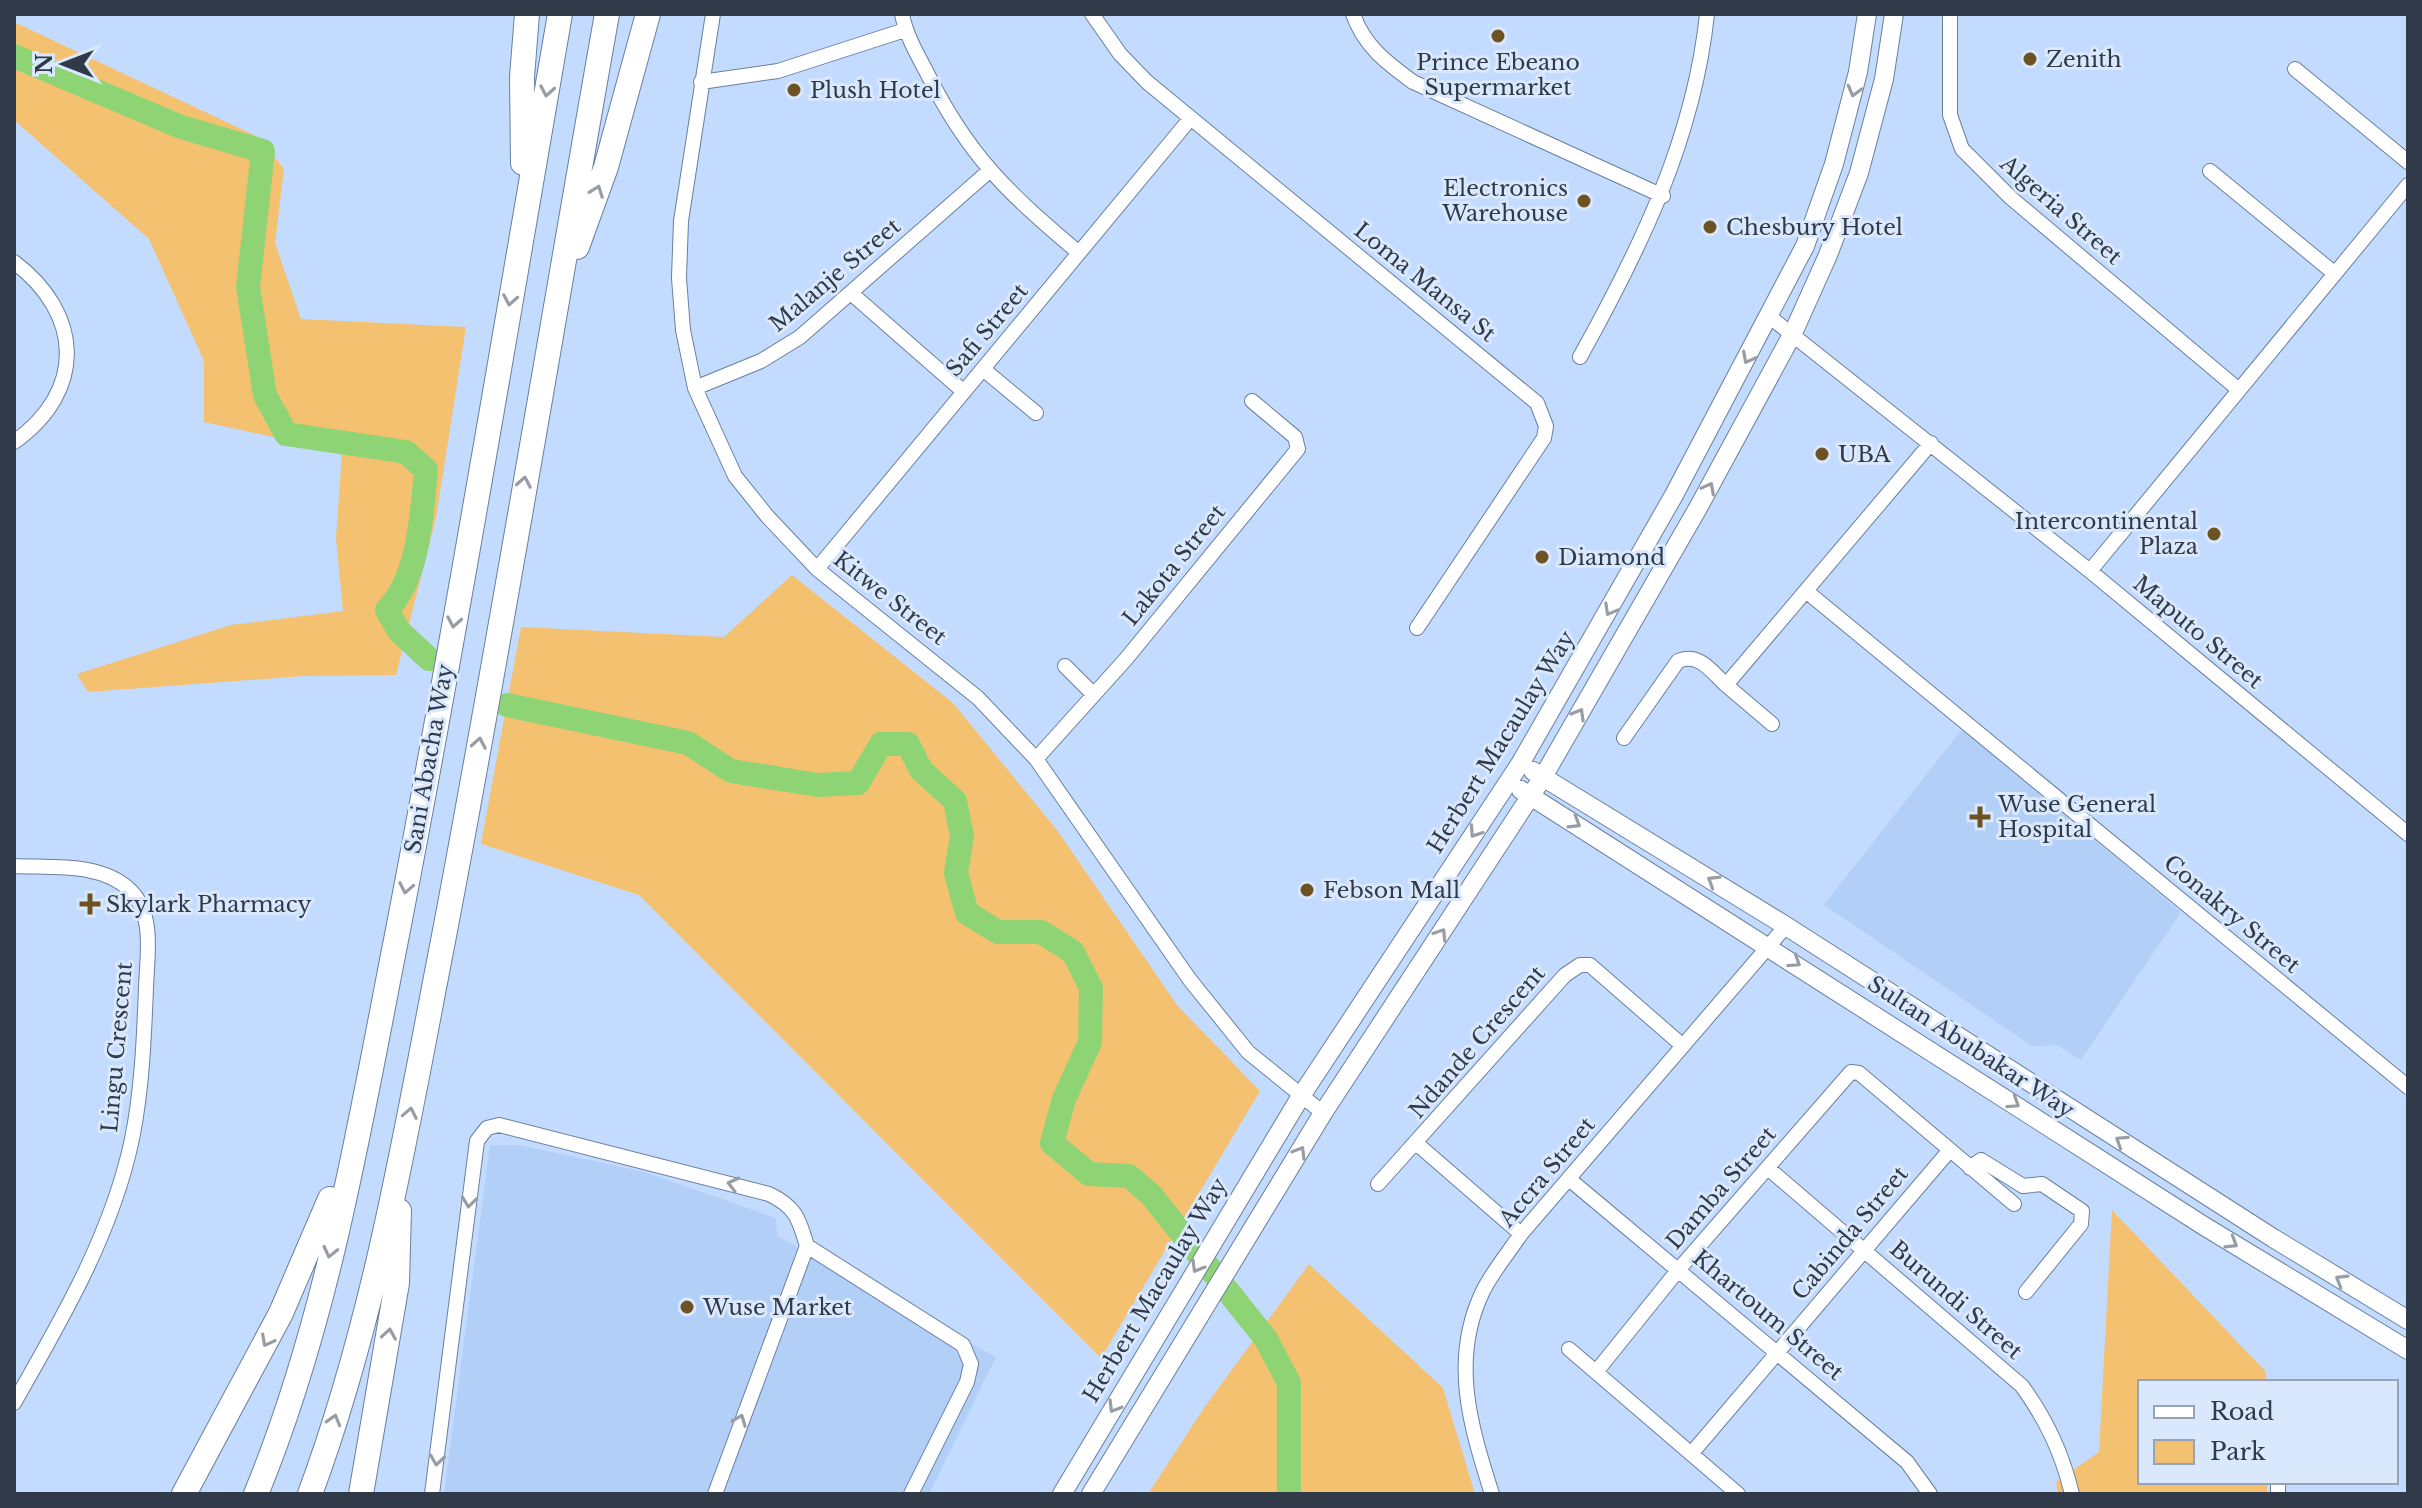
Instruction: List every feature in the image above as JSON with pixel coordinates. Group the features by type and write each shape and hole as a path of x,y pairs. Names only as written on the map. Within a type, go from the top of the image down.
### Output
{"highway":[{"path":"524,223 522,77 527,14"},
{"name":"Sani Abacha Way","path":"256,1494 276,1443 322,1287 362,1114 421,812 560,14"},
{"path":"310,1494 362,1323 400,1163 466,820 551,317 607,14"},
{"path":"551,317 606,167 648,14"},
{"path":"184,1494 281,1313 362,1114"},
{"path":"361,1494 397,1283 400,1163"}],"main road":[{"name":"Herbert Macaulay Way","path":"1062,1494 1236,1199 1520,764 1628,578 1770,317 1805,246 1834,164 1858,72 1867,14"},
{"path":"1091,1494 1323,1113 1543,777 1698,508 1793,333 1828,255 1859,173 1884,79 1894,14"},
{"name":"Sultan Abubakar Way","path":"1520,764 1786,926 2273,1238 2408,1320"},
{"name":"Sultan Abubakar Way","path":"1508,783 1769,946 2204,1226 2408,1350"}],"street":[{"name":"Kitwe Street","path":"713,14 681,221 679,278 683,330 695,388 735,476 767,516 817,569 978,698 1036,759 1190,980 1248,1052 1323,1113"},
{"path":"902,14 905,30 943,107 988,172 1079,253"},
{"name":"Loma Mansa St","path":"1092,14 1120,54 1190,119 1537,403 1543,415 1544,438 1417,628"},
{"path":"1353,14 1360,34 1384,61 1413,82 1663,196"},
{"path":"1580,357 1626,275 1663,196 1703,51 1707,14"},
{"name":"Algeria Street","path":"1950,14 1950,115 1962,149 2011,198 2239,390"},
{"path":"701,82 778,71 905,30"},
{"path":"2295,69 2408,162"},
{"name":"Safi Street","path":"817,569 1190,119"},
{"path":"2210,171 2334,273"},
{"name":"Malanje Street","path":"695,388 761,361 800,337 988,172"},
{"path":"2090,571 2408,185"},
{"path":"14,262 35,278 56,305 66,333 66,367 58,398 36,427 14,442"},
{"path":"852,294 964,392"},
{"name":"Maputo Street","path":"1770,317 2090,571 2408,834"},
{"path":"983,369 1036,413"},
{"name":"Lakota Street","path":"1036,759 1094,695 1298,449 1295,437 1252,401"},
{"path":"1726,685 1931,443"},
{"name":"Conakry Street","path":"1806,591 2408,1087"},
{"path":"1624,738 1678,661 1692,658 1700,661 1772,724"},
{"path":"1065,666 1094,695"},
{"name":"Lingu Crescent","path":"14,866 92,870 120,882 141,904 148,938 143,1048 132,1139 104,1232 68,1308 14,1403"},
{"name":"Accra Street","path":"1492,1494 1466,1405 1463,1363 1470,1321 1480,1299 1521,1234 1786,926"},
{"name":"Ndande Crescent","path":"1378,1184 1565,975 1580,965 1590,965 1683,1046"},
{"name":"Damba Street","path":"1596,1372 1679,1269 1851,1072 1859,1073 1949,1151"},
{"path":"432,1494 477,1141 487,1128 499,1125 769,1194 791,1205 800,1218 807,1246 715,1494"},
{"name":"Ndande Crescent","path":"1416,1143 1521,1234"},
{"path":"1949,1151 2014,1204"},
{"name":"Cabinda Street","path":"1691,1454 1949,1151"},
{"path":"1970,1168 1981,1160 2023,1186 2042,1184 2082,1211 2081,1224 2026,1292"},
{"name":"Burundi Street","path":"1769,1169 2022,1386 2045,1418 2064,1459 2072,1494"},
{"name":"Khartoum Street","path":"1569,1179 1907,1462 1930,1494"},
{"path":"807,1246 963,1345 971,1364 967,1382 911,1494"},
{"path":"1569,1349 1738,1494"}],"shaded area":[{"name":"Wuse General Hospital","path":"1962,729 2181,912 2081,1060 2057,1045 2032,1046 1824,905"},
{"name":"Wuse Market","path":"490,1145 520,1145 644,1172 776,1218 777,1236 996,1357 929,1494 444,1494"}],"green space":[{"path":"14,22 260,138 284,169 275,243 301,319 466,327 436,518 396,675 304,676 88,692 77,674 231,625 343,611 336,538 342,452 204,422 204,361 149,239 14,120"},
{"path":"792,575 953,703 1057,830 1177,1005 1260,1091 1101,1358 639,895 481,844 521,627 724,637"},
{"path":"2112,1210 2266,1372 2266,1380 2138,1380 2138,1484 2267,1484 2267,1494 2058,1494 2056,1482 2099,1452"},
{"path":"1309,1264 1443,1388 1475,1494 1148,1494 1204,1408"}],"waterway":[{"path":"14,56 181,127 263,151 248,287 265,395 286,434 406,452 426,470 412,563 398,597 387,610 399,631 429,659"},
{"path":"507,705 688,743 731,771 818,785 858,783 881,744 908,744 921,770 955,801 962,836 956,873 967,913 998,932 1041,932 1073,952 1091,988 1090,1042 1064,1099 1052,1143 1089,1174 1129,1176 1151,1195 1266,1339 1289,1383 1289,1494"}],"place":[{"name":"Prince Ebeano Supermarket","path":"1498,36"},
{"name":"Zenith","path":"2030,59"},
{"name":"Plush Hotel","path":"794,90"},
{"name":"Electronics Warehouse","path":"1584,201"},
{"name":"Chesbury Hotel","path":"1710,227"},
{"name":"UBA","path":"1822,454"},
{"name":"Intercontinental Plaza","path":"2214,534"},
{"name":"Diamond","path":"1542,557"},
{"name":"Wuse General Hospital","path":"1980,817"},
{"name":"Febson Mall","path":"1307,890"},
{"name":"Skylark Pharmacy","path":"90,904"},
{"name":"Wuse Market","path":"687,1307"}]}
